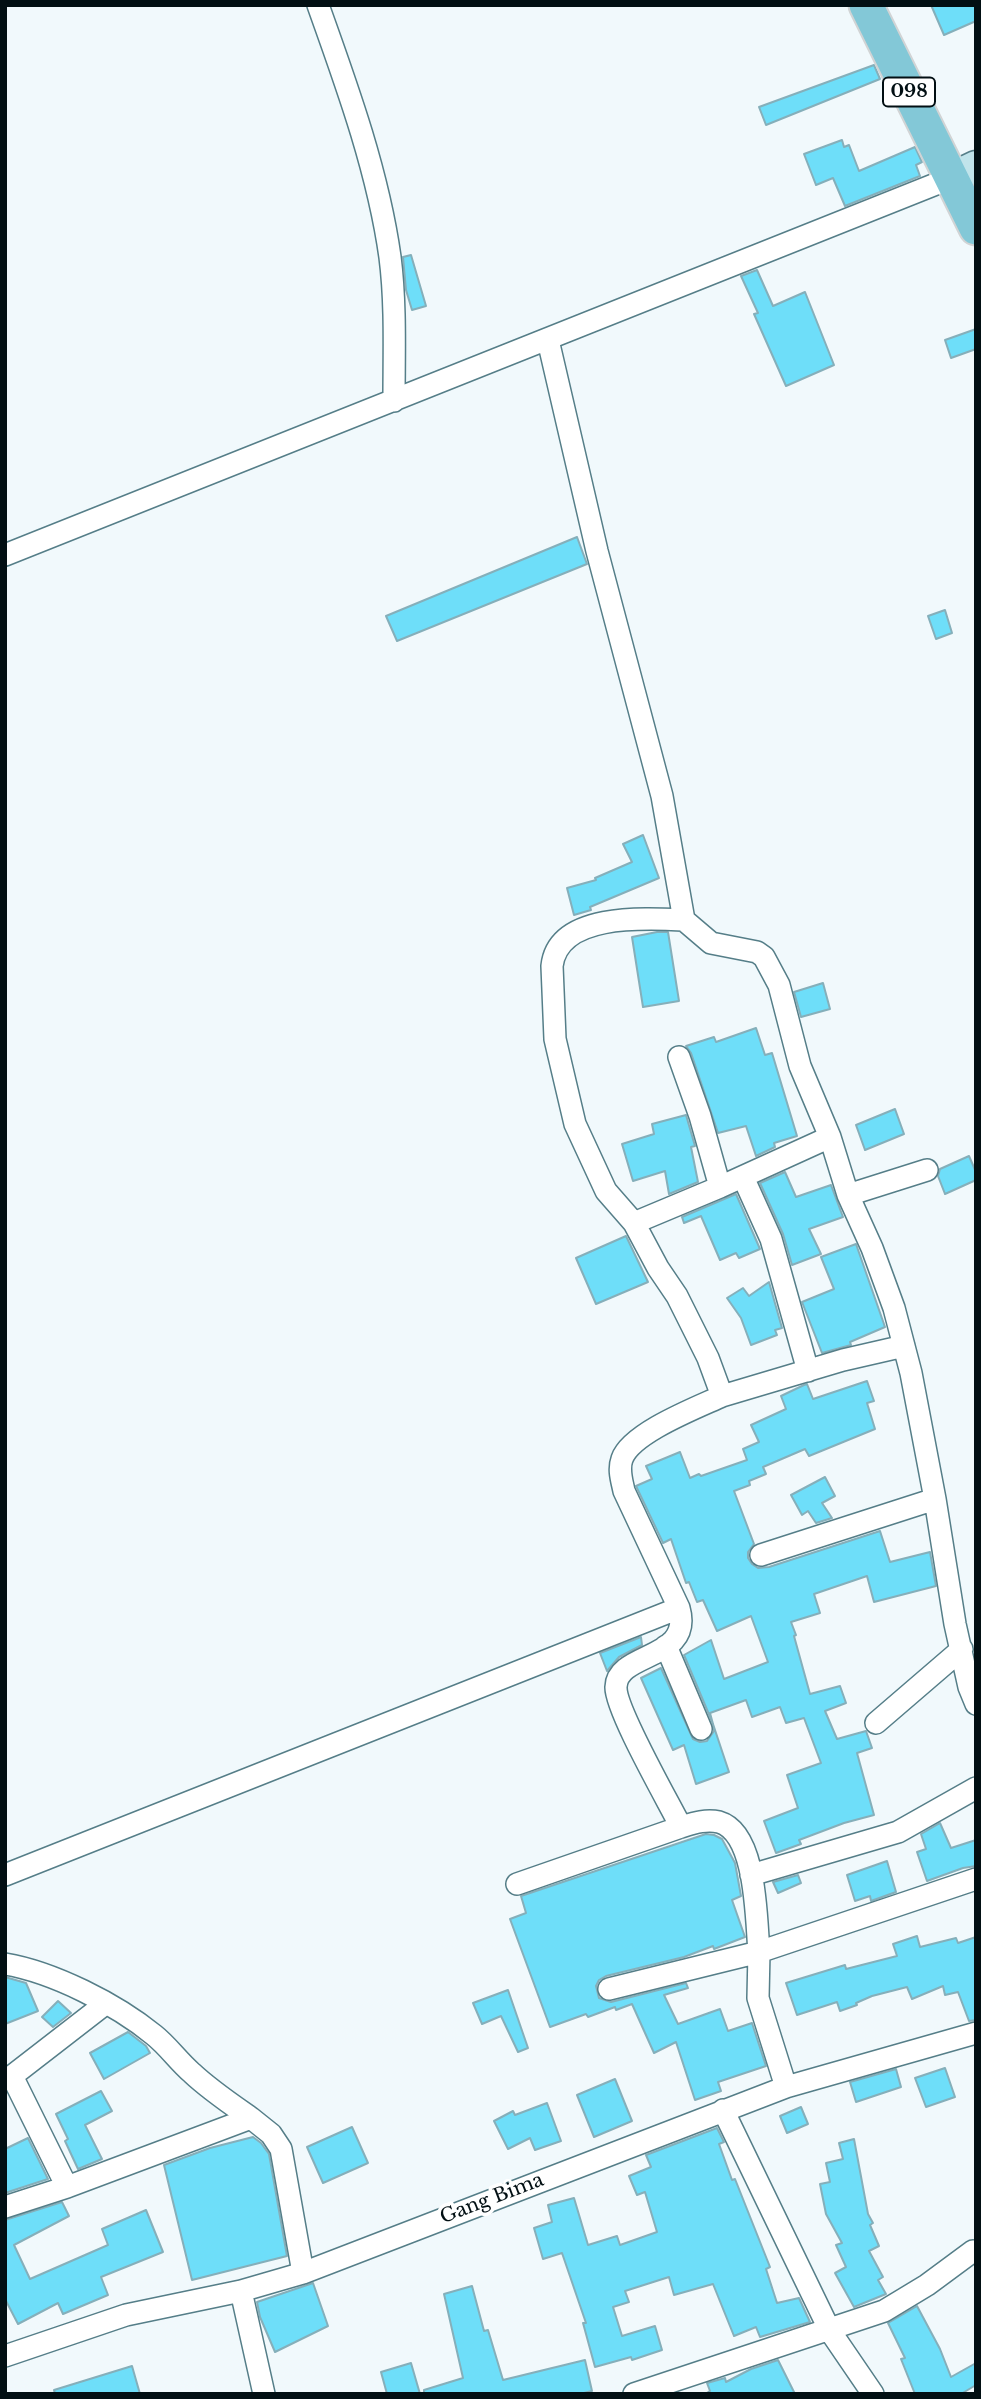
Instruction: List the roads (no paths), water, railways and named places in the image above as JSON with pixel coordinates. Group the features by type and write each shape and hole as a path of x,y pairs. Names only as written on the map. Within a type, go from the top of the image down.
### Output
{"main road":[{"name":"098","path":"866,5 964,172 976,228"}],"street":[{"path":"318,5 369,162 384,223 393,294 394,401"},
{"path":"5,555 964,172"},
{"path":"548,340 597,551 662,796 684,920 711,943 757,951 764,957 779,985 800,1066 830,1137 848,1195 890,1296 904,1346 935,1499 949,1593 969,1687 976,1704"},
{"path":"684,920 637,920 582,928 564,939 553,957 555,1039 575,1124 606,1191 634,1223 658,1268 677,1296 708,1359 722,1396"},
{"path":"679,1057 700,1116 720,1187"},
{"path":"634,1223 830,1137"},
{"path":"848,1195 927,1170"},
{"path":"743,1177 771,1239 808,1371"},
{"path":"681,1827 622,1711 615,1688 621,1674 666,1646 680,1632 682,1623 679,1608 624,1492 621,1461 629,1449 647,1433 722,1396 904,1346"},
{"path":"761,1555 935,1499"},
{"path":"5,1875 679,1608"},
{"path":"666,1646 701,1729"},
{"path":"876,1723 962,1649"},
{"path":"751,1875 898,1832 976,1788"},
{"path":"517,1884 681,1827 709,1821 722,1823 731,1829 744,1846 751,1875 759,1952 758,1998 786,2087"},
{"path":"609,1989 759,1952 976,1879"},
{"path":"5,1964 46,1974 82,1990 154,2035 212,2091 271,2134 281,2150 303,2273"},
{"path":"67,2187 12,2076 105,2004"},
{"name":"Gang Bima","path":"5,2356 126,2315 241,2291 303,2273 786,2087 976,2033"},
{"path":"723,2110 830,2331 873,2394"},
{"path":"5,2207 67,2187 251,2118"},
{"path":"634,2394 884,2311 928,2285 973,2251"},
{"path":"241,2291 264,2394"}]}
